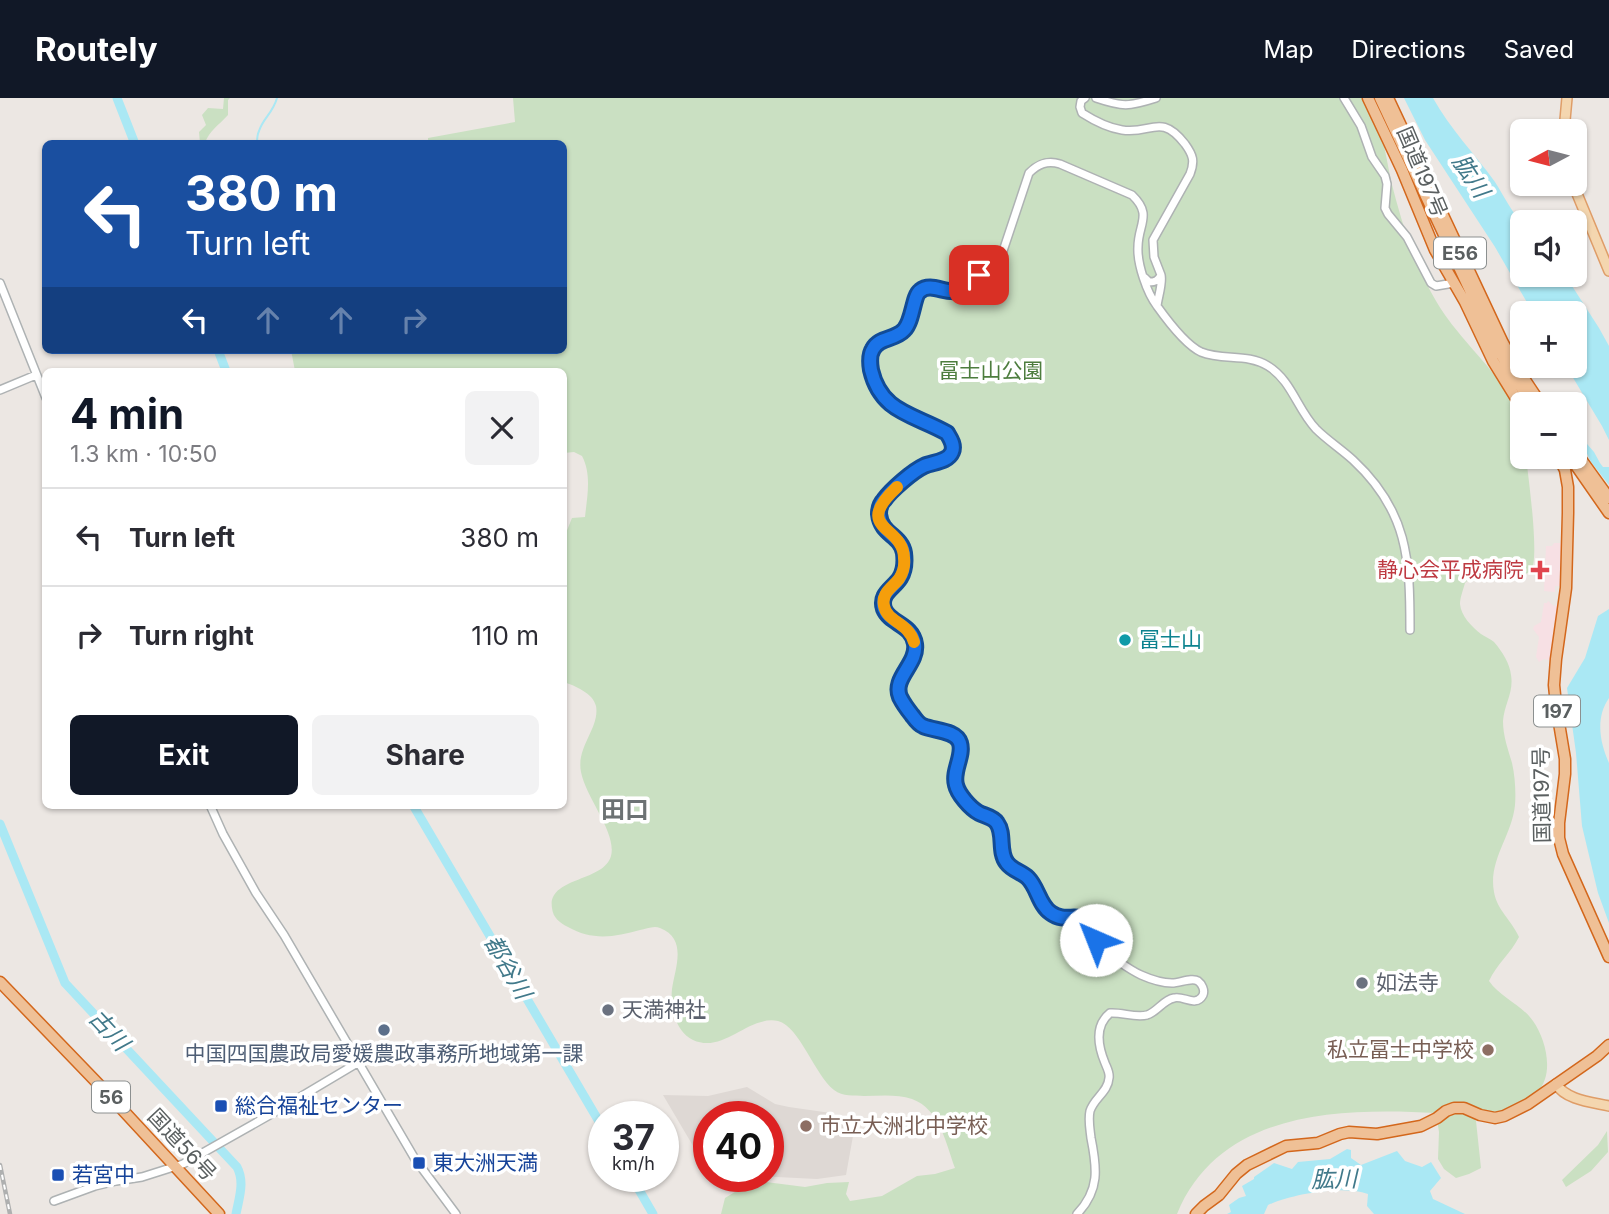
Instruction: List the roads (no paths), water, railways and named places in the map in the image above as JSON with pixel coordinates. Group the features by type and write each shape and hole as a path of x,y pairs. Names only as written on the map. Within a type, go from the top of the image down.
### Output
{"highway":[{"name":"国道197号","path":"1368,98 1435,250 1512,392"},
{"name":"E56","path":"1380,98 1496,346 1524,392"},
{"name":"E56","path":"1388,98 1503,343 1533,392"},
{"name":"国道197号","path":"1564,469 1568,487 1566,588 1555,685 1565,766 1559,838 1563,854 1609,957"},
{"path":"1581,469 1609,498"},
{"path":"1586,469 1609,513"},
{"name":"国道56号","path":"0,982 219,1214"},
{"path":"1196,1214 1219,1195 1247,1165 1286,1146 1318,1143 1349,1132 1377,1133 1421,1126 1454,1108 1464,1108 1495,1118 1504,1116 1528,1104 1609,1045"}],"main road":[{"path":"1565,119 1567,98"},
{"path":"1578,196 1609,271"},
{"path":"1556,1084 1567,1095 1609,1106"}],"street":[{"path":"1085,98 1080,107 1082,113 1087,116 1125,131 1156,125 1166,127 1180,137 1192,153 1193,167 1190,174 1153,240 1154,257 1162,281 1157,306"},
{"path":"1096,98 1124,106 1156,98"},
{"path":"1344,98 1361,125 1372,157 1385,176 1385,208 1388,214 1407,237 1431,284 1436,286 1454,283"},
{"path":"1077,1214 1087,1201 1095,1181 1096,1170 1089,1127 1091,1110 1094,1102 1105,1090 1110,1077 1100,1049 1100,1024 1110,1013 1146,1015 1174,998 1180,997 1192,1002 1198,1000 1204,989 1195,979 1168,983 1140,975 1099,946 1087,922 1080,917 1059,917 1045,908 1028,878 1005,861 998,825 990,817 973,808 956,787 955,773 961,750 957,737 917,722 900,696 900,680 912,662 914,641 911,633 887,615 884,608 885,593 899,579 904,569 904,559 900,542 884,529 879,509 883,500 913,472 930,463 947,459 953,446 947,433 894,408 886,401 878,389 870,363 871,351 878,342 901,334 906,328 919,291 931,287 951,292 965,288 1000,255 1029,173 1035,166 1060,163 1125,190 1139,201 1142,208 1144,216 1138,255 1145,283 1157,306 1198,351 1256,360 1276,372 1284,379 1317,430 1353,460 1381,491 1405,546 1410,591 1410,630"},
{"path":"1145,278 1149,282 1155,282 1161,275"},
{"path":"0,283 42,389"},
{"path":"0,390 36,375"},
{"path":"212,809 235,857 284,934 415,1159 456,1214"},
{"path":"54,1201 95,1186 176,1167 359,1062"}],"water":[{"name":"肱川","path":"1404,98 1433,98 1512,210 1510,210 1510,273 1495,247 1425,140"},
{"path":"1518,287 1573,287 1582,301 1526,301"},
{"path":"1587,309 1609,346 1609,440 1587,401 1587,392 1582,392 1573,378 1587,378"},
{"path":"1587,444 1603,467 1609,467 1609,485 1587,454"},
{"path":"1609,609 1609,698 1602,714 1600,730 1609,763 1609,923 1598,893 1582,826 1567,688 1585,658 1598,616"},
{"name":"肱川","path":"1347,1149 1351,1150 1351,1158 1361,1165 1397,1151 1405,1161 1422,1167 1431,1162 1441,1178 1430,1191 1433,1199 1465,1214 1374,1214 1367,1206 1368,1194 1345,1190 1291,1197 1268,1205 1264,1214 1227,1214 1231,1212 1229,1205 1246,1196 1242,1186 1274,1163 1292,1169 1298,1162 1330,1159"}],"waterway":[{"name":"都谷川","path":"117,98 133,140"},
{"path":"257,140 261,126 277,98"},
{"name":"都谷川","path":"220,354 225,368"},
{"name":"都谷川","path":"415,809 588,1103"},
{"name":"古川","path":"0,824 65,983 237,1167 241,1184 236,1214"},
{"name":"都谷川","path":"640,1192 653,1214"}],"railway":[{"path":"0,1165 10,1214"}],"place":[{"name":"静心会平成病院","path":"1540,570"},
{"name":"冨士山","path":"1125,640"},
{"name":"如法寺","path":"1362,983"},
{"name":"天満神社","path":"608,1010"},
{"name":"中国四国農政局愛媛農政事務所地域第一課","path":"384,1030"},
{"name":"私立冨士中学校","path":"1488,1050"},
{"name":"総合福祉センター","path":"221,1106"},
{"name":"市立大洲北中学校","path":"806,1126"},
{"name":"東大洲天満","path":"419,1163"},
{"name":"若宮中","path":"58,1175"}],"district":[{"name":"田口","path":"625,810"}],"park label":[{"name":"冨士山公園","path":"991,371"}]}
